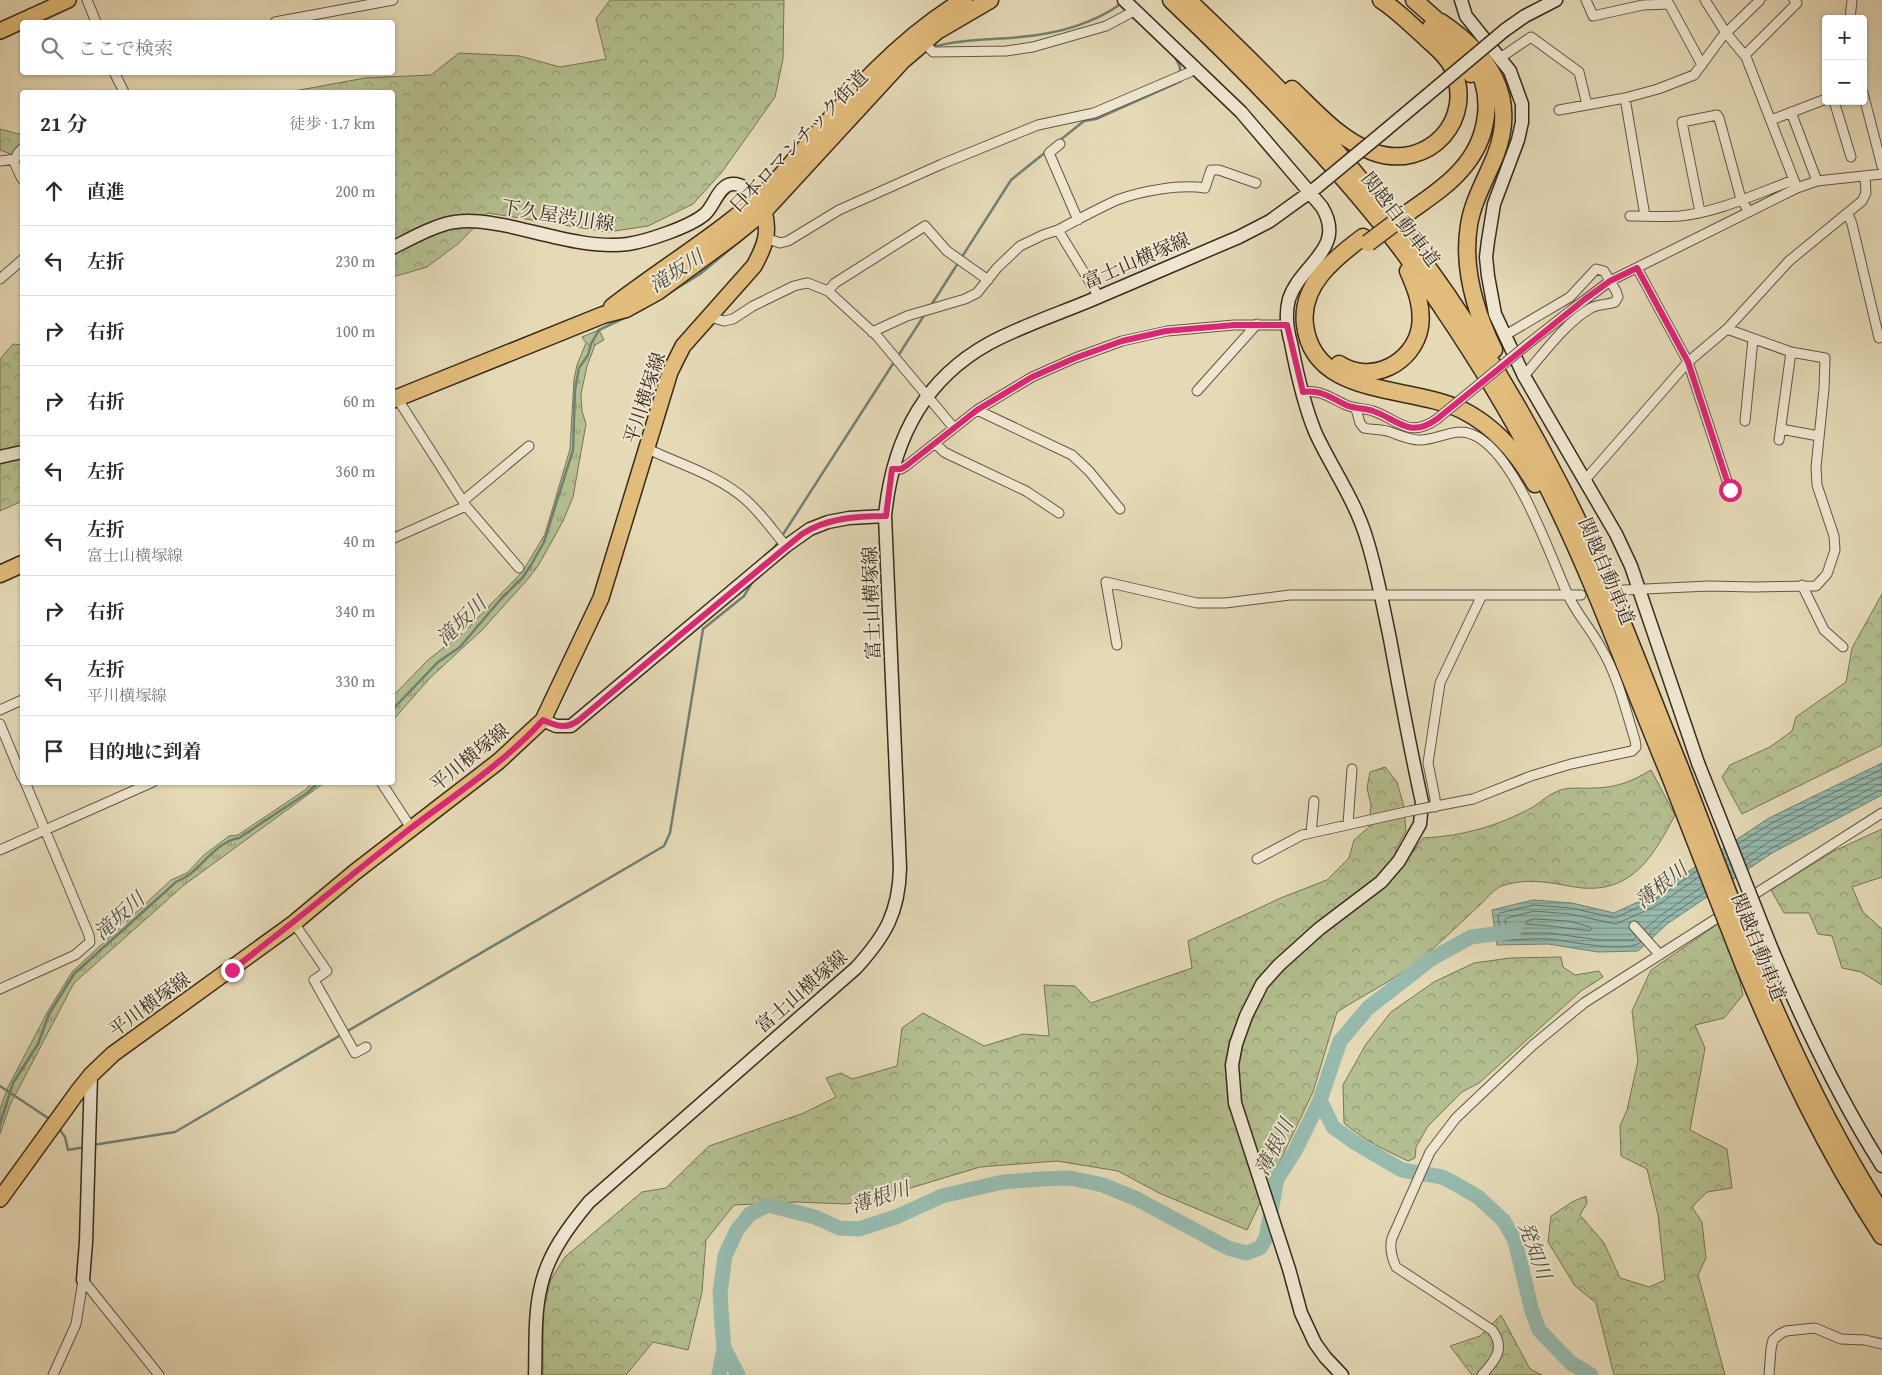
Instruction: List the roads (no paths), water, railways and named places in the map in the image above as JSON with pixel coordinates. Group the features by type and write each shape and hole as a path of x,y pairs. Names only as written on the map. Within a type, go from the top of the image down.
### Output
{"highway":[{"name":"日本ロマンチック街道","path":"761,205 772,186 854,93 894,52 930,22 964,0"},
{"name":"日本ロマンチック街道","path":"395,399 603,315 626,309 657,292 695,266 829,142 902,61 937,31 990,0"},
{"name":"関越自動車道","path":"1171,0 1225,51 1353,189 1390,234 1460,334 1518,431 1551,493 1675,772"},
{"name":"関越自動車道","path":"1190,0 1234,43 1322,136 1363,182 1399,227 1434,274 1490,360 1529,426 1560,485 1592,553 1780,1049 1804,1100 1852,1189 1882,1236"},
{"path":"1190,0 1240,41 1348,139 1372,152 1394,156 1417,153 1437,143 1445,135 1455,116 1458,94 1455,75 1446,57 1387,4"},
{"path":"1414,0 1463,39 1483,58 1491,69 1501,92 1504,115 1500,141 1469,223 1467,254 1469,275 1484,330 1549,458 1560,485"},
{"path":"1387,4 1425,22 1455,48 1470,69 1478,102 1476,127 1469,144 1458,159 1407,208"},
{"path":"1441,22 1462,43 1476,64 1485,86 1487,98 1486,121 1479,142 1468,163 1451,180 1407,208 1330,264 1311,292 1305,312 1307,337 1315,354 1329,369 1343,378 1448,404 1476,418 1497,434 1530,475 1582,569 1607,620"},
{"path":"1268,96 1382,234 1401,260 1413,282 1420,306 1417,338 1412,347 1398,362 1371,372 1361,372 1342,366 1326,353 1318,336 1315,314 1316,305 1325,284 1365,240"},
{"path":"0,574 20,565"},
{"name":"関越自動車道","path":"1749,963 1774,1007 1815,1095 1882,1213"}],"main road":[{"path":"23,20 68,0"},
{"path":"0,30 20,21"},
{"name":"平川横塚線","path":"0,1199 91,1075 113,1054 294,923 354,872 499,762 543,720 601,598 670,372 676,358 683,346 754,266 762,252 768,223 761,205"}],"street":[{"path":"87,0 95,20"},
{"path":"1461,0 1466,16 1510,71 1522,104 1522,122 1518,140 1494,204 1487,249 1490,292 1495,314 1524,376 1616,534 1632,566 1698,763 1770,947 1819,1054 1846,1106 1882,1166"},
{"name":"富士山横塚線","path":"535,1375 541,1285 552,1257 570,1224 589,1202 856,968 883,936 889,923 898,889 900,868 886,516 892,469 905,433 927,396 947,373 988,344 1239,238 1270,222 1313,190 1505,30 1525,16 1556,0"},
{"path":"1586,0 1593,16 1642,3 1669,4 1702,65"},
{"path":"1705,0 1726,33 1745,56 1796,184"},
{"path":"1559,110 1625,98 1658,89 1694,75 1726,33 1760,0"},
{"path":"1745,56 1797,3 1794,0"},
{"path":"1850,15 1852,0"},
{"path":"287,20 389,1"},
{"path":"924,42 933,52 1006,51 1033,47 1106,26 1129,4 1241,112 1313,190 1328,220 1330,234 1324,250 1301,276 1292,292 1287,307 1287,325 1303,392 1316,434 1350,497 1362,524 1381,594 1422,802 1420,824 1399,861 1381,882 1319,929 1279,965 1255,995 1236,1044 1232,1065 1234,1095 1239,1115 1289,1269 1298,1304 1307,1328 1325,1357 1342,1375"},
{"path":"1500,58 1531,36 1579,72 1587,105"},
{"path":"766,238 780,243 788,241 838,210 942,164 1038,125 1094,113 1190,72 1196,67"},
{"path":"116,75 123,90"},
{"path":"1625,98 1645,216"},
{"path":"1771,120 1822,100"},
{"path":"1835,105 1851,157"},
{"path":"1866,105 1882,166"},
{"path":"1791,112 1818,182"},
{"path":"1700,212 1682,122 1717,115 1741,200 1749,212"},
{"path":"1060,144 1049,153 1078,220"},
{"path":"20,152 15,159 20,175"},
{"path":"0,161 15,159"},
{"path":"872,332 907,316 965,299 977,293 997,268 1020,246 1058,230 1117,200 1135,195 1191,186 1205,188 1211,170 1219,170 1256,183"},
{"path":"1630,216 1680,216 1796,184 1882,174"},
{"path":"1584,480 1688,362 1727,329 1789,262 1865,198 1865,176"},
{"name":"下久屋渋川線","path":"395,247 441,225 456,222 499,224 601,244 629,244 660,235 698,219 706,213 727,185 734,184 746,187 761,205"},
{"path":"1303,392 1318,391 1356,409 1370,410 1401,426 1411,428 1427,425 1437,419 1570,310 1610,281 1749,212 1796,184"},
{"path":"1848,214 1879,338 1882,337"},
{"path":"828,291 835,283 925,226 947,251 988,280"},
{"path":"1058,230 1099,296"},
{"path":"0,279 20,262"},
{"path":"1637,268 1688,362 1730,490"},
{"path":"1504,336 1570,298 1596,269 1602,269 1617,294 1617,300 1611,304 1598,305 1585,312 1568,326 1524,376"},
{"path":"710,317 724,320 733,319 754,306 794,286 802,284 808,283 828,291 872,332 954,428"},
{"path":"892,469 901,469 906,466 977,410 1044,371 1122,341 1185,329 1257,324 1287,325"},
{"path":"1197,391 1257,324"},
{"path":"1624,590 1639,588 1816,586 1827,574 1835,550 1834,536 1817,485 1816,467 1824,389 1825,358 1791,352 1727,329"},
{"path":"1745,421 1754,339"},
{"path":"1779,440 1791,352"},
{"path":"395,399 464,504 519,568"},
{"path":"1257,859 1302,835 1473,799 1531,776 1571,764 1632,752 1634,749 1635,740 1616,676 1601,647 1568,595 1550,551 1514,478 1489,446 1479,438 1466,432 1421,441 1408,439 1385,431 1368,429 1362,426 1356,409"},
{"path":"977,410 1072,454 1089,471 1120,509"},
{"path":"1781,429 1819,436"},
{"path":"935,444 944,452 1026,491 1059,513"},
{"path":"395,538 464,504 529,446"},
{"path":"648,448 700,470 739,495 747,501 786,546"},
{"path":"0,457 20,452"},
{"path":"543,720 556,726 572,726 786,546 810,529 828,522 849,518 886,516"},
{"path":"1117,646 1106,582 1197,603 1225,603 1290,595 1580,595"},
{"path":"1802,585 1824,630 1843,647"},
{"path":"1433,807 1435,798 1428,763 1440,683 1482,594"},
{"path":"0,710 20,701"},
{"path":"0,724 20,772"},
{"path":"1348,824 1352,769"},
{"path":"0,988 74,955 90,942 89,935 26,785"},
{"path":"0,850 146,785"},
{"path":"383,785 411,828"},
{"path":"1311,833 1314,801"},
{"path":"1482,1375 1497,1358 1496,1336 1492,1330 1396,1267 1394,1262 1391,1248 1392,1238 1430,1152 1456,1118 1533,1045 1584,1003 1882,812"},
{"path":"294,923 327,971 314,980 355,1053 366,1047"},
{"path":"1634,926 1660,955"},
{"path":"53,1375 76,1324 83,1280 86,1242 91,1075"},
{"path":"83,1280 159,1375"},
{"path":"1769,1375 1773,1340 1786,1332 1815,1328 1841,1339 1865,1340 1882,1344"}],"water":[{"path":"1882,763 1882,795 1772,853 1667,924 1638,951 1598,952 1548,944 1497,945 1492,910 1533,900 1572,903 1614,913 1653,895 1769,818"}],"waterway":[{"name":"滝坂川","path":"932,47 954,42 1033,36 1073,27 1099,17 1122,3"},
{"path":"1175,57 1180,67 1180,73"},
{"path":"1059,141 1084,121 1096,119 1181,81 1180,79"},
{"path":"930,307 1011,180 1047,151"},
{"name":"滝坂川","path":"663,297 700,274 751,232"},
{"name":"滝坂川","path":"395,707 438,662 460,647 500,600 523,577 531,565 544,542 573,450 575,390 579,368 588,355 591,344 599,330 645,308"},
{"path":"782,536 925,314"},
{"path":"772,551 779,541"},
{"path":"93,1145 175,1132 664,846 670,833 703,629 744,596 753,581"},
{"name":"滝坂川","path":"0,1124 13,1083 38,1044 49,1014 74,974 176,882 190,874 225,843 239,838 307,793 316,785"},
{"name":"薄根川","path":"738,1375 724,1348 720,1293 725,1256 737,1230 750,1214 768,1205 815,1217 839,1228 859,1229 896,1217 942,1196 1003,1182 1070,1178 1103,1185 1137,1199 1228,1248 1246,1253 1260,1248 1266,1238 1277,1179 1295,1151 1320,1100 1340,1041 1368,1008 1431,959 1471,937 1509,932 1515,929"},
{"path":"0,1086 51,1120"},
{"name":"発知川","path":"1320,1100 1333,1127 1354,1142 1402,1170 1442,1177 1454,1183 1478,1197 1504,1221 1515,1241 1532,1311 1539,1330 1571,1363 1591,1375"},
{"path":"58,1127 65,1137 68,1150 85,1147"},
{"path":"719,1375 724,1348"}]}
